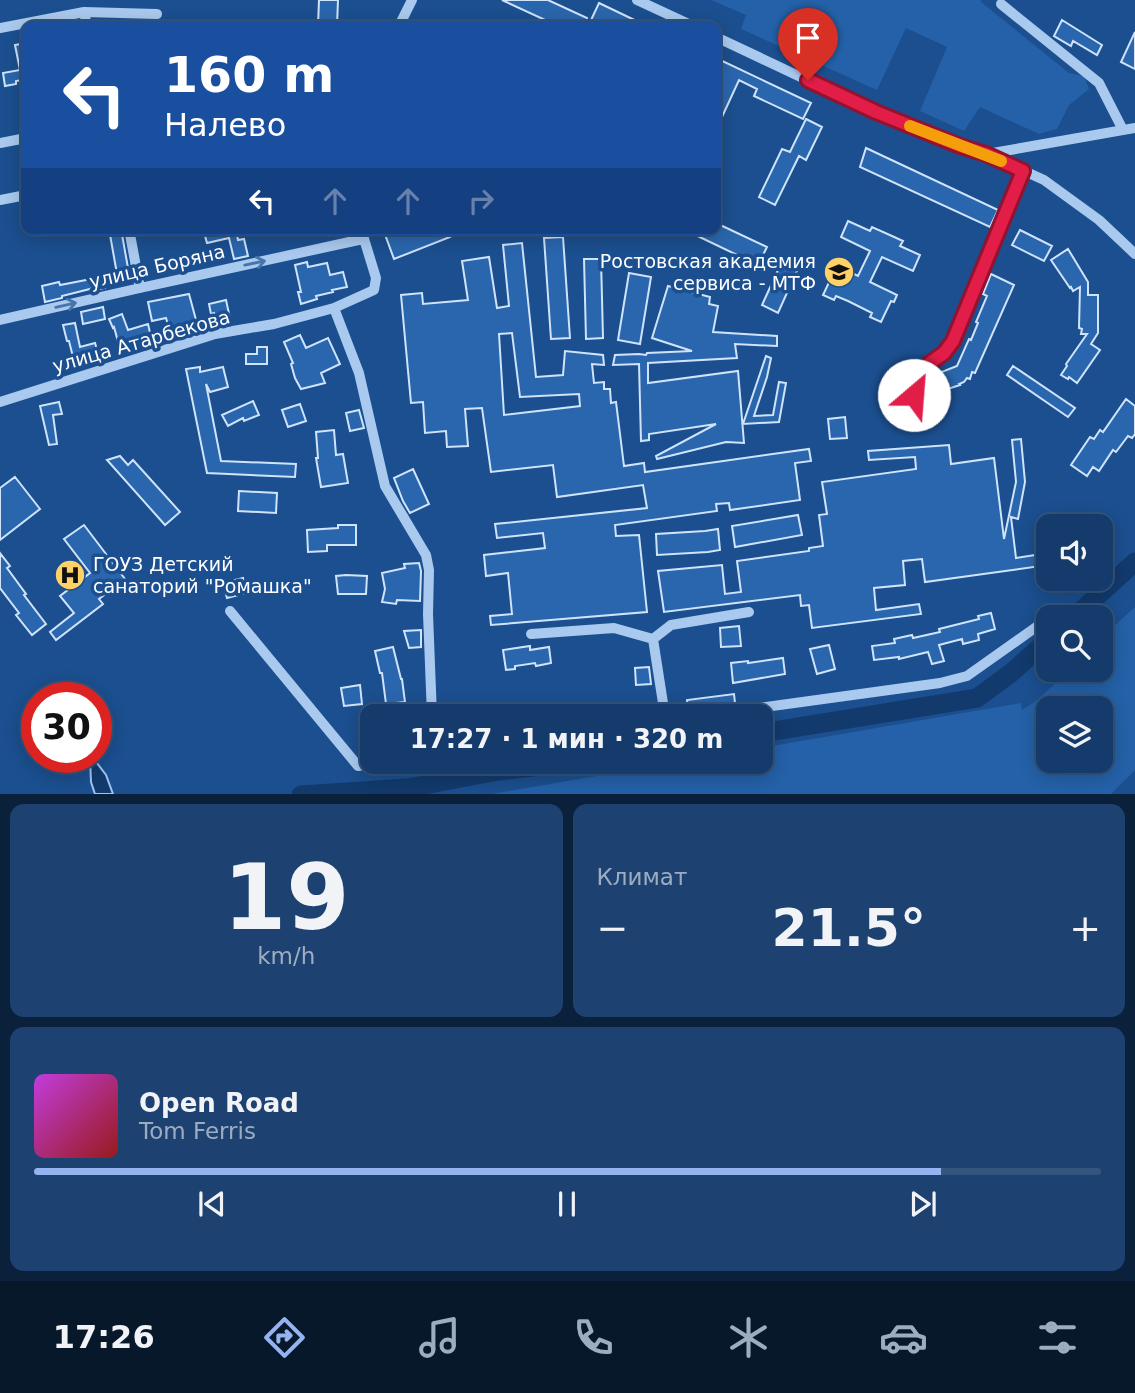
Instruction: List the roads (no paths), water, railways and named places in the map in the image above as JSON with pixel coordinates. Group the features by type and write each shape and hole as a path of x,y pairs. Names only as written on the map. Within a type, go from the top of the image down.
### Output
{"street":[{"path":"402,21 412,0"},
{"path":"637,0 682,21"},
{"path":"1001,4 1099,83 1122,130"},
{"path":"84,12 86,21"},
{"path":"34,21 84,12 158,14"},
{"path":"0,27 21,23"},
{"path":"721,39 876,112 986,154 1044,180 1099,220 1135,254"},
{"path":"986,154 1135,128"},
{"path":"0,143 21,139"},
{"path":"914,395 930,363 944,353 953,341 1023,171"},
{"path":"0,200 21,196"},
{"path":"130,235 140,288"},
{"name":"улица Боряна","path":"0,320 358,235"},
{"name":"улица Атарбекова","path":"0,402 215,334 274,324 334,308 374,290 376,278 362,235"},
{"path":"334,308 359,373 384,486 426,555 428,563 432,704"},
{"path":"230,611 360,765"},
{"path":"653,639 670,625 748,612"},
{"path":"773,706 940,683 967,676 1036,627"},
{"path":"531,634 614,628 653,639"},
{"path":"653,639 663,704"}],"waterway":[{"path":"1087,605 1135,562"},
{"path":"773,731 977,698 1036,651"},
{"path":"316,794 408,788 482,774"}],"place":[{"name":"Ростовская академия сервиса - МТФ","path":"839,272"},
{"name":"ГОУЗ Детский санаторий \"Ромашка\"","path":"70,575"}]}
